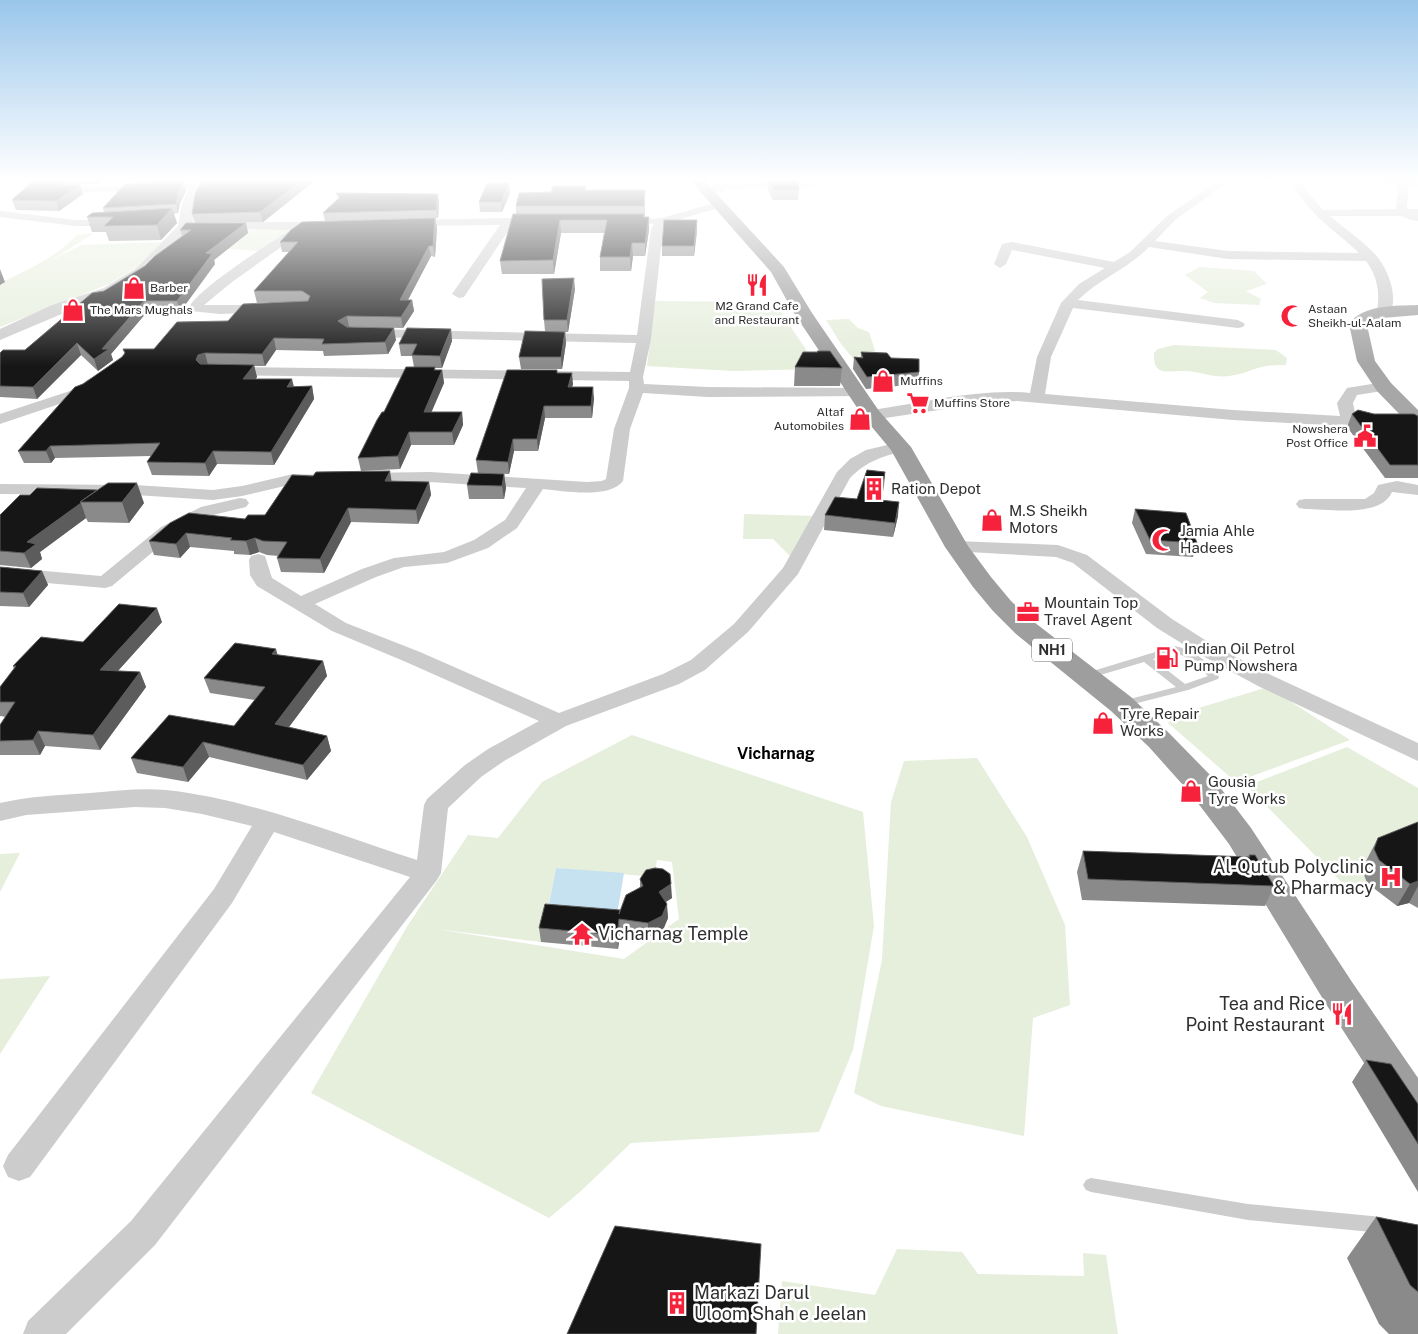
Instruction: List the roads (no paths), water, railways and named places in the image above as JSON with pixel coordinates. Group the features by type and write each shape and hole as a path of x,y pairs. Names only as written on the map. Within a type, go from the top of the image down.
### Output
{"highway":[{"name":"NH1","path":"754,241 778,270 803,313 872,415 900,447 958,547 982,582 1002,606 1025,628 1121,704 1159,740 1202,786 1240,836 1339,993 1418,1112"}],"main road":[{"path":"1418,310 1384,312 1366,316 1358,324 1366,361 1392,383 1418,422"},
{"path":"1382,350 1377,342 1376,329 1397,319 1418,318"},
{"path":"1392,383 1405,386 1418,398"}],"street":[{"path":"0,335 30,320 94,298 120,286 152,262 172,241"},
{"path":"276,309 220,310 196,308 197,304 227,279 283,241"},
{"path":"459,294 496,241"},
{"path":"0,489 135,490 213,494 242,491 293,479 430,477 606,486 614,481 622,429 636,382 644,339 656,241"},
{"path":"1354,241 1371,257 1386,286 1384,312"},
{"path":"1037,397 1044,357 1068,303 1084,287 1118,267 1146,243 1251,256 1371,257"},
{"path":"1000,264 1006,247 1012,246 1118,267"},
{"path":"1068,303 1238,324"},
{"path":"349,333 644,339"},
{"path":"208,371 636,382 708,392 857,392"},
{"path":"0,419 58,398 81,392 107,373"},
{"path":"872,415 972,400 1017,396 1233,415 1343,421 1348,418 1345,403 1352,392 1392,383"},
{"path":"41,1334 143,1233 428,873 436,805 473,771 496,755 558,721 671,680 698,665 741,628 791,570 843,476 856,463 872,454 900,447"},
{"path":"0,573 105,582 167,531 190,518 265,495 293,479"},
{"path":"300,604 369,573 401,562 447,557 481,544 511,524 538,484"},
{"path":"1305,504 1369,504 1382,496 1384,489 1390,486 1418,490"},
{"path":"958,547 1058,551 1071,554 1185,636 1268,682 1366,726 1418,753"},
{"path":"258,560 260,575 264,582 339,627 413,657 558,721"},
{"path":"0,812 26,806 136,798 165,799 202,804 268,821 428,873"},
{"path":"19,1166 223,896 268,821"}],"lane":[{"path":"1088,676 1171,650 1181,649 1210,671 1214,677 1184,688 1121,704"},
{"path":"1145,658 1184,688"},
{"path":"1091,1185 1248,1212 1399,1227"}],"water":[{"path":"556,868 624,873 616,921 547,914"}],"place":[{"name":"M2 Grand Cafe and Restaurant","path":"757,285"},
{"name":"Barber","path":"134,288"},
{"name":"The Mars Mughals","path":"73,310"},
{"name":"Astaan Sheikh-ul-Aalam","path":"1292,316"},
{"name":"Muffins","path":"883,381"},
{"name":"Muffins Store","path":"918,403"},
{"name":"Altaf Automobiles","path":"860,419"},
{"name":"Nowshera Post Office","path":"1365,436"},
{"name":"Ration Depot","path":"874,489"},
{"name":"M.S Sheikh Motors","path":"992,520"},
{"name":"Jamia Ahle Hadees","path":"1163,540"},
{"name":"Mountain Top Travel Agent","path":"1028,612"},
{"name":"Indian Oil Petrol Pump Nowshera","path":"1167,658"},
{"name":"Tyre Repair Works","path":"1103,723"},
{"name":"Gousia Tyre Works","path":"1191,791"},
{"name":"Al-Qutub Polyclinic & Pharmacy","path":"1391,877"},
{"name":"Vicharnag Temple","path":"582,934"},
{"name":"Tea and Rice Point Restaurant","path":"1342,1014"},
{"name":"Markazi Darul Uloom Shah e Jeelan","path":"677,1303"}],"district":[{"name":"Vicharnag","path":"776,753"}]}
